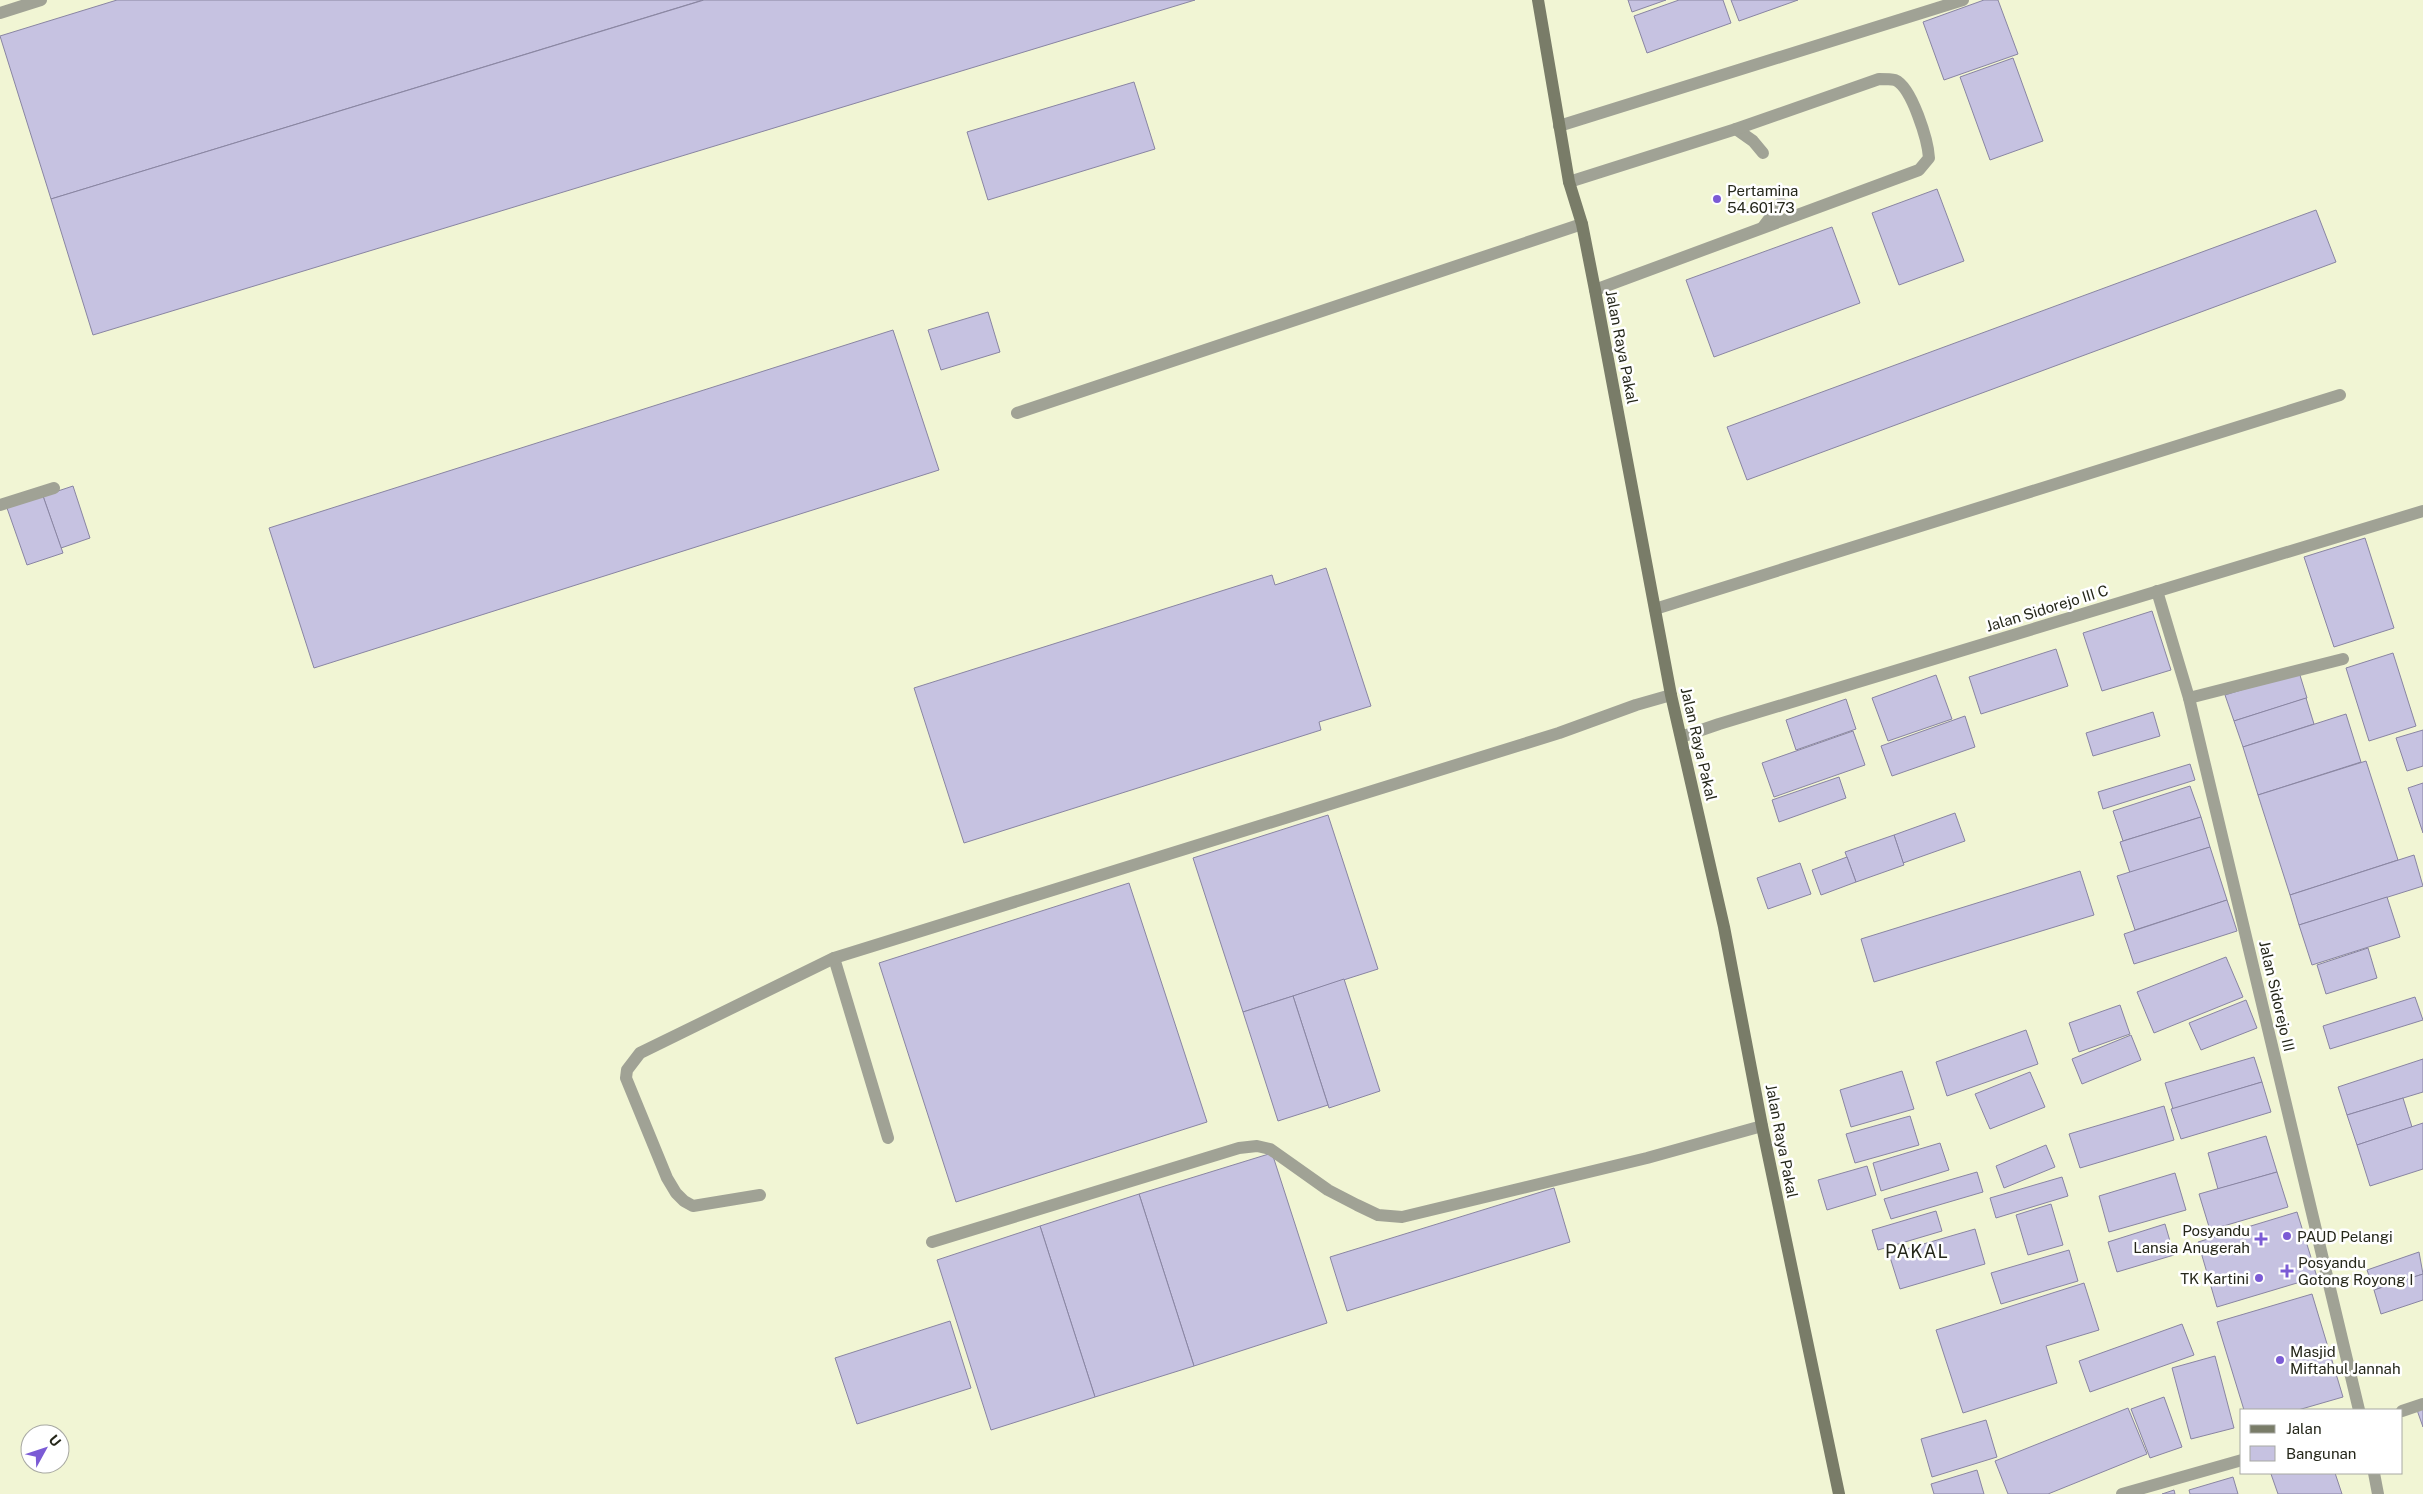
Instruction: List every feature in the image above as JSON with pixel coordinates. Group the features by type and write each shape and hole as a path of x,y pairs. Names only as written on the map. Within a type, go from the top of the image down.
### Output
{"main road":[{"name":"Jalan Raya Pakal","path":"1538,0 1569,182 1582,224 1671,695 1724,927 1762,1126 1839,1494"}],"street":[{"path":"0,14 41,0"},
{"path":"1559,126 1963,0"},
{"path":"1569,182 1736,130 1879,79 1895,80 1906,89 1928,143 1929,158 1919,170 1595,290"},
{"path":"1736,130 1753,141 1763,153"},
{"path":"1763,227 1781,203"},
{"path":"1017,413 1582,224"},
{"path":"1655,609 2340,395"},
{"path":"0,505 54,488"},
{"name":"Jalan Sidorejo III C","path":"1681,737 2423,511"},
{"name":"Jalan Sidorejo III","path":"2158,591 2189,698 2359,1409"},
{"path":"2189,698 2343,659"},
{"path":"760,1196 693,1206 684,1201 667,1178 626,1078 627,1070 640,1053 834,958 1559,733 1636,705 1671,695"},
{"path":"834,958 888,1138"},
{"path":"932,1242 1238,1148 1257,1146 1270,1149 1328,1190 1357,1205 1378,1215 1402,1217 1661,1154 1762,1126"},
{"path":"2403,1411 2423,1404"},
{"path":"2122,1494 2240,1461"},
{"path":"2374,1474 2378,1494"}],"building":[{"path":"117,0 703,0 51,199 0,36"},
{"path":"704,0 1195,0 93,335 51,199"},
{"path":"1628,0 1666,0 1632,12"},
{"path":"1679,0 1723,0 1731,23 1647,53 1634,16"},
{"path":"1731,0 1798,0 1739,21"},
{"path":"1984,0 1998,0 2018,54 1944,80 1923,22"},
{"path":"2013,58 2043,141 1990,160 1960,77"},
{"path":"1134,82 1155,149 988,200 967,132"},
{"path":"1937,189 1964,261 1899,285 1872,213"},
{"path":"2316,210 2336,262 1747,480 1727,427"},
{"path":"1832,227 1860,303 1714,357 1686,280"},
{"path":"988,312 1000,352 941,370 928,330"},
{"path":"893,330 939,470 314,668 269,528"},
{"path":"73,486 90,538 61,548 43,496"},
{"path":"43,496 63,553 27,565 7,508"},
{"path":"2365,538 2394,628 2334,647 2304,557"},
{"path":"1326,568 1371,706 1319,722 1321,730 964,843 914,688 1272,575 1275,585"},
{"path":"2152,611 2171,670 2102,691 2083,633"},
{"path":"2056,649 2068,686 1981,714 1969,677"},
{"path":"2393,653 2416,726 2369,741 2346,668"},
{"path":"2299,672 2307,698 2234,721 2225,695"},
{"path":"1936,675 1952,719 1888,741 1872,698"},
{"path":"2306,698 2314,724 2243,747 2234,721"},
{"path":"1846,699 1856,729 1796,750 1786,720"},
{"path":"2153,712 2160,736 2093,756 2086,733"},
{"path":"2346,714 2361,762 2258,795 2243,747"},
{"path":"1965,716 1975,747 1892,776 1881,746"},
{"path":"2423,730 2423,766 2407,771 2396,738"},
{"path":"1853,731 1865,765 1774,797 1762,763"},
{"path":"2366,761 2398,860 2290,895 2258,795"},
{"path":"2190,764 2195,780 2103,809 2098,792"},
{"path":"1839,777 1846,798 1779,822 1772,800"},
{"path":"2423,783 2423,833 2408,788"},
{"path":"2190,786 2201,817 2123,841 2113,811"},
{"path":"1955,813 1965,841 1903,863 1894,835"},
{"path":"1328,815 1378,969 1243,1012 1193,858"},
{"path":"2201,817 2210,847 2130,873 2120,842"},
{"path":"1894,835 1904,865 1856,882 1845,852"},
{"path":"2210,847 2227,900 2135,930 2117,876"},
{"path":"2414,855 2423,886 2299,925 2290,895"},
{"path":"1847,857 1856,882 1821,895 1812,870"},
{"path":"1800,863 1811,894 1768,909 1757,878"},
{"path":"2080,871 2094,915 1874,982 1861,939"},
{"path":"1129,883 1207,1122 956,1202 879,963"},
{"path":"2387,897 2400,937 2312,965 2299,925"},
{"path":"2227,900 2237,931 2134,964 2124,934"},
{"path":"2368,948 2377,978 2326,994 2317,965"},
{"path":"2226,957 2243,997 2154,1033 2137,992"},
{"path":"1344,979 1380,1091 1329,1108 1293,996"},
{"path":"1293,996 1328,1105 1278,1121 1243,1012"},
{"path":"2415,997 2423,1020 2330,1049 2323,1026"},
{"path":"2246,1000 2257,1028 2201,1050 2189,1023"},
{"path":"2120,1005 2130,1034 2079,1052 2069,1023"},
{"path":"2026,1030 2038,1064 1947,1096 1936,1062"},
{"path":"2131,1035 2141,1060 2082,1084 2072,1059"},
{"path":"2254,1057 2262,1082 2173,1109 2165,1083"},
{"path":"2423,1059 2423,1092 2347,1115 2338,1087"},
{"path":"1902,1071 1914,1109 1851,1127 1840,1090"},
{"path":"2030,1072 2045,1107 1990,1129 1975,1094"},
{"path":"2262,1082 2271,1112 2181,1139 2171,1109"},
{"path":"2403,1098 2412,1127 2357,1145 2347,1115"},
{"path":"2164,1106 2174,1140 2080,1168 2069,1134"},
{"path":"1910,1116 1919,1145 1855,1163 1846,1134"},
{"path":"2423,1123 2423,1169 2370,1186 2357,1145"},
{"path":"2266,1136 2277,1172 2218,1189 2208,1153"},
{"path":"1940,1143 1949,1170 1881,1191 1873,1163"},
{"path":"2046,1145 2055,1167 2004,1188 1996,1166"},
{"path":"1272,1153 1327,1323 1194,1366 1139,1194"},
{"path":"1867,1166 1876,1195 1827,1210 1818,1180"},
{"path":"1977,1172 1983,1192 1891,1219 1884,1199"},
{"path":"2277,1172 2288,1207 2210,1230 2199,1194"},
{"path":"2175,1173 2186,1210 2109,1232 2099,1196"},
{"path":"2062,1177 2068,1196 1996,1218 1990,1198"},
{"path":"1554,1188 1570,1242 1347,1311 1330,1257"},
{"path":"1139,1194 1194,1366 1095,1397 1040,1226"},
{"path":"2051,1204 2063,1245 2028,1255 2016,1215"},
{"path":"1936,1211 1942,1231 1878,1250 1872,1230"},
{"path":"2297,1212 2317,1277 2217,1307 2198,1242"},
{"path":"2165,1224 2174,1255 2117,1272 2108,1242"},
{"path":"1040,1226 1095,1397 991,1430 937,1260"},
{"path":"1975,1229 1985,1264 1900,1289 1889,1254"},
{"path":"2069,1250 2078,1281 2001,1304 1991,1273"},
{"path":"2419,1252 2423,1274 2374,1290 2367,1270"},
{"path":"2423,1274 2423,1300 2381,1314 2374,1290"},
{"path":"2084,1283 2099,1330 2046,1346 2057,1383 1963,1413 1936,1330"},
{"name":"Masjid Miftahul Jannah","path":"2312,1294 2343,1397 2301,1409 2244,1409 2217,1322"},
{"path":"950,1321 971,1388 857,1424 835,1358"},
{"path":"2182,1324 2194,1355 2090,1392 2079,1361"},
{"path":"2215,1356 2234,1428 2191,1439 2172,1368"},
{"path":"2164,1397 2182,1447 2150,1458 2131,1409"},
{"path":"2128,1408 2147,1454 2048,1494 2008,1494 1995,1461"},
{"path":"2423,1408 2423,1427 2417,1410"},
{"path":"1986,1420 1997,1457 1932,1477 1921,1439"},
{"path":"1977,1470 1984,1494 1934,1494 1931,1484"},
{"path":"2271,1474 2335,1474 2342,1494 2278,1494"},
{"path":"2233,1477 2238,1494 2190,1494 2189,1490"},
{"path":"2174,1490 2175,1494 2162,1494"}],"place":[{"name":"Pertamina 54.601.73","path":"1717,199"},
{"name":"PAUD Pelangi","path":"2287,1236"},
{"name":"Posyandu Lansia Anugerah","path":"2261,1239"},
{"name":"Posyandu Gotong Royong I","path":"2287,1271"},
{"name":"TK Kartini","path":"2259,1278"},
{"name":"Masjid Miftahul Jannah","path":"2280,1360"}],"district":[{"name":"PAKAL","path":"1917,1251"}]}
